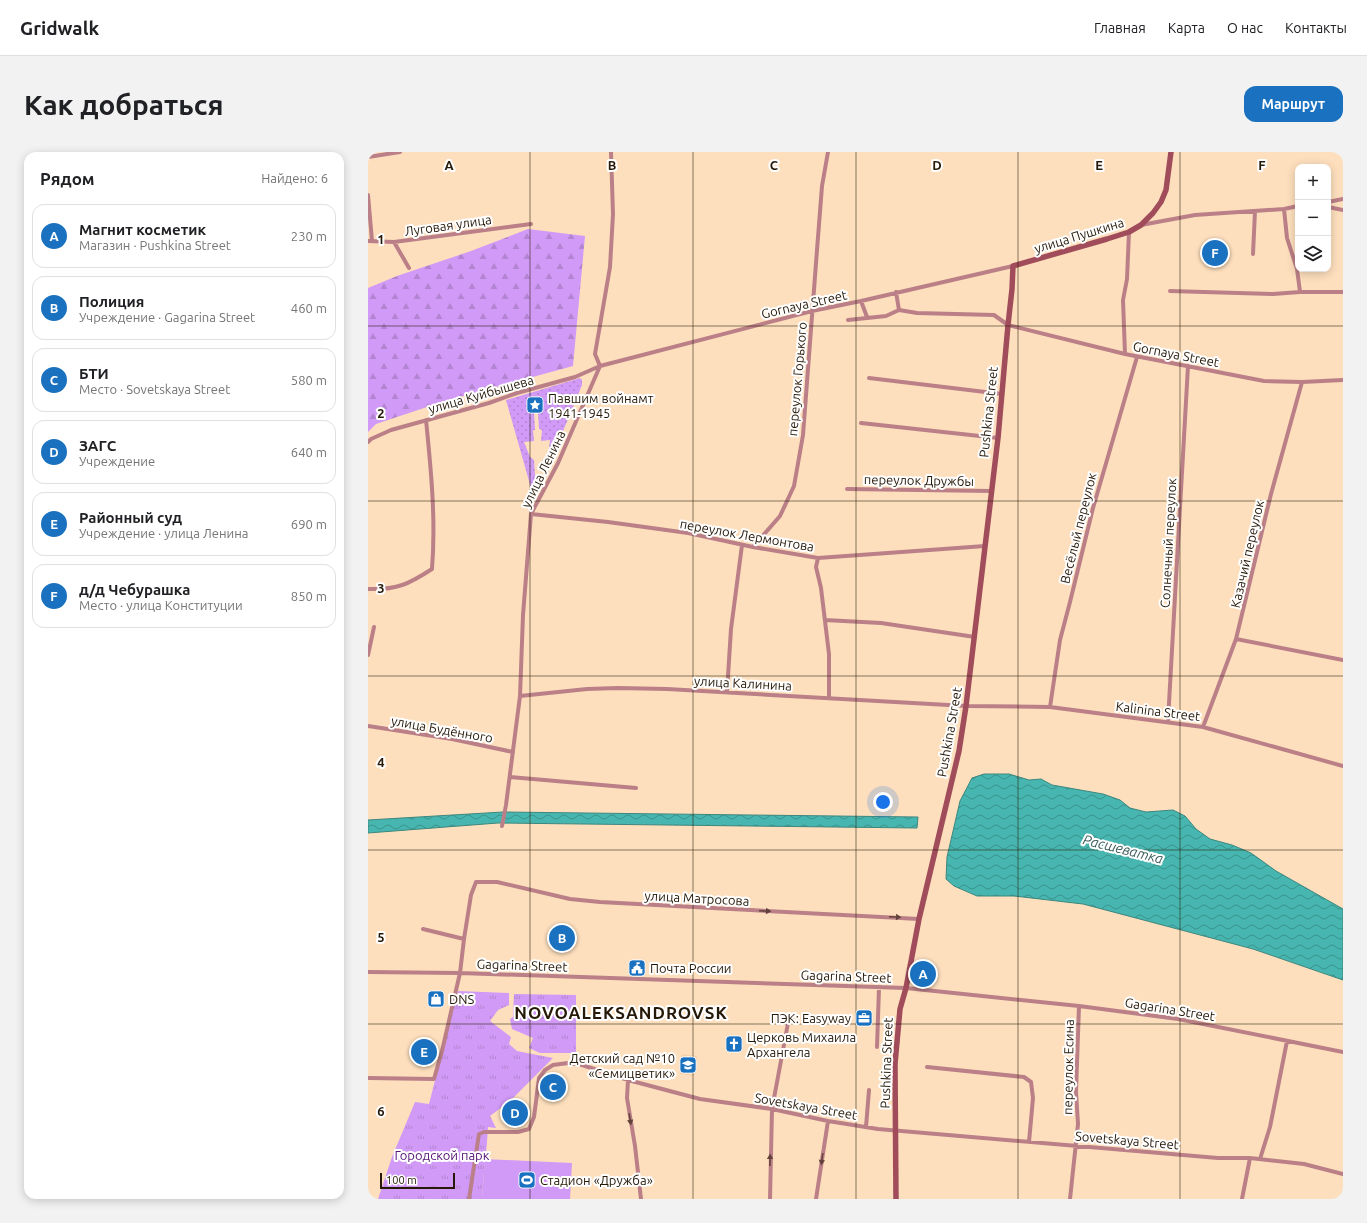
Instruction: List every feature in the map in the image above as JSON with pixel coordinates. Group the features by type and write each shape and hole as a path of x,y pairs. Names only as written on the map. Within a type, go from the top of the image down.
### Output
{"main road":[{"name":"улица Пушкина","path":"1013,266 1130,232 1141,225 1161,202 1166,190 1171,152"},
{"name":"Pushkina Street","path":"896,1199 895,1064 900,1009 906,988 919,919 959,751 966,706 998,438 1013,266"}],"street":[{"path":"368,157 400,152"},
{"path":"600,366 595,354 610,267 613,214 611,152"},
{"name":"переулок Горького","path":"753,547 780,516 794,486 803,435 822,193 828,152"},
{"path":"368,195 370,241"},
{"path":"1331,201 1343,199"},
{"path":"1141,225 1195,215 1284,209 1295,207"},
{"path":"1331,208 1343,210"},
{"path":"1284,209 1287,238 1297,269 1300,292"},
{"path":"1253,254 1256,211"},
{"name":"Луговая улица","path":"370,241 394,242 531,224"},
{"path":"1125,354 1124,300 1130,232"},
{"path":"394,242 409,268"},
{"name":"Gornaya Street","path":"600,366 812,311 1013,266"},
{"path":"1170,291 1273,294 1300,292 1343,292"},
{"path":"848,320 886,316 900,310 896,292"},
{"path":"861,301 867,317"},
{"name":"Gornaya Street","path":"900,310 994,315 1008,325 1137,357 1264,381 1302,382 1343,380"},
{"name":"Весёлый переулок","path":"1050,708 1060,640 1071,595 1093,508 1137,357"},
{"name":"улица Куйбышева","path":"368,442 371,439 391,430 489,404 517,393 575,377 600,366"},
{"name":"улица Ленина","path":"502,826 510,777 520,696 523,614 531,514 558,463 600,366"},
{"name":"Солнечный переулок","path":"1168,721 1188,366"},
{"path":"869,378 1002,394"},
{"name":"Казачий переулок","path":"1202,726 1236,639 1271,494 1302,382"},
{"path":"368,589 396,588 432,569 433,533 431,470 426,420"},
{"path":"861,422 998,438"},
{"name":"переулок Дружбы","path":"847,489 991,490"},
{"name":"переулок Лермонтова","path":"531,514 608,522 688,533 742,545 818,558 984,546"},
{"path":"727,692 731,629 742,545"},
{"path":"818,558 816,567 821,588 829,654 829,698"},
{"path":"825,620 881,623 975,638"},
{"path":"368,655 374,627"},
{"path":"1236,639 1343,660"},
{"name":"улица Калинина","path":"520,696 587,689 618,688 727,692 966,706"},
{"name":"Kalinina Street","path":"966,706 1050,708 1202,726 1343,766"},
{"name":"улица Будённого","path":"368,726 452,739 513,752"},
{"path":"510,777 636,788"},
{"name":"улица Матросова","path":"464,939 471,895 476,882 497,882 570,898 600,902 919,919"},
{"path":"368,1078 434,1079 460,973 464,939 423,929"},
{"name":"Gagarina Street","path":"368,972 460,973 906,988 1079,1006 1178,1019 1343,1052"},
{"path":"877,1047 879,988"},
{"name":"переулок Есина","path":"1070,1199 1078,1124 1076,1092 1079,1006"},
{"path":"770,1199 772,1109 788,1023"},
{"path":"1260,1159 1270,1127 1286,1041"},
{"name":"Sovetskaya Street","path":"469,1199 479,1134 484,1132 518,1132 529,1129 534,1117 539,1078 545,1070 553,1065 568,1063 582,1065 628,1080 700,1098 772,1109 866,1127 896,1131 1218,1158 1250,1158 1304,1164 1343,1174"},
{"path":"927,1066 1018,1076 1024,1077 1031,1082 1033,1098 1029,1142"},
{"path":"628,1080 627,1098 642,1199"},
{"path":"866,1127 869,1090"},
{"path":"816,1199 828,1120"},
{"path":"1242,1199 1250,1158"}],"shaded area":[{"name":"Детский сад №10 «Семицветик»","path":"682,1054 697,1056 694,1076 680,1074"}],"green space":[{"path":"528,229 585,236 573,366 445,401 376,424 368,432 368,288 397,276 471,251"},
{"path":"580,378 582,380 582,385 545,475 544,459 548,456 550,440 541,441 542,430 539,429 538,413 541,412 540,399 528,400 530,412 534,412 534,441 524,442 530,457 534,460 536,492 533,495 506,400"},
{"name":"Городской парк","path":"458,991 509,993 509,1005 498,1010 490,1021 511,1037 509,1044 517,1051 553,1058 510,1101 490,1116 496,1128 488,1127 482,1199 378,1199 392,1157 415,1102 429,1104"},
{"path":"514,994 576,995 576,1053 540,1053 529,1048 533,1038 512,1029 510,1019 513,1017"},
{"name":"Стадион «Дружба»","path":"485,1159 572,1163 570,1199 477,1199 477,1197 482,1197"}],"water":[{"name":"Расшеватка","path":"984,774 1009,774 1029,780 1041,779 1052,785 1103,794 1120,800 1130,808 1146,812 1173,810 1185,816 1196,829 1210,839 1232,845 1251,853 1276,871 1343,909 1343,980 1253,949 1083,904 1014,896 977,896 954,886 946,879 947,857 960,801 972,778"},
{"path":"503,812 918,817 917,828 498,823 368,833 368,820"}],"place":[{"name":"д/д Чебурашка","path":"1215,253"},
{"name":"Павшим войнамт 1941-1945","path":"535,405"},
{"name":"Полиция","path":"562,938"},
{"name":"Почта России","path":"637,968"},
{"name":"Магнит косметик","path":"923,974"},
{"name":"DNS","path":"436,999"},
{"name":"ПЭК: Easyway","path":"864,1018"},
{"name":"Церковь Михаила Архангела","path":"734,1044"},
{"name":"Районный суд","path":"424,1052"},
{"name":"Детский сад №10 «Семицветик»","path":"688,1065"},
{"name":"БТИ","path":"553,1087"},
{"name":"ЗАГС","path":"515,1113"},
{"name":"Стадион «Дружба»","path":"527,1180"}],"district":[{"name":"NOVOALEKSANDROVSK","path":"621,1012"}]}
